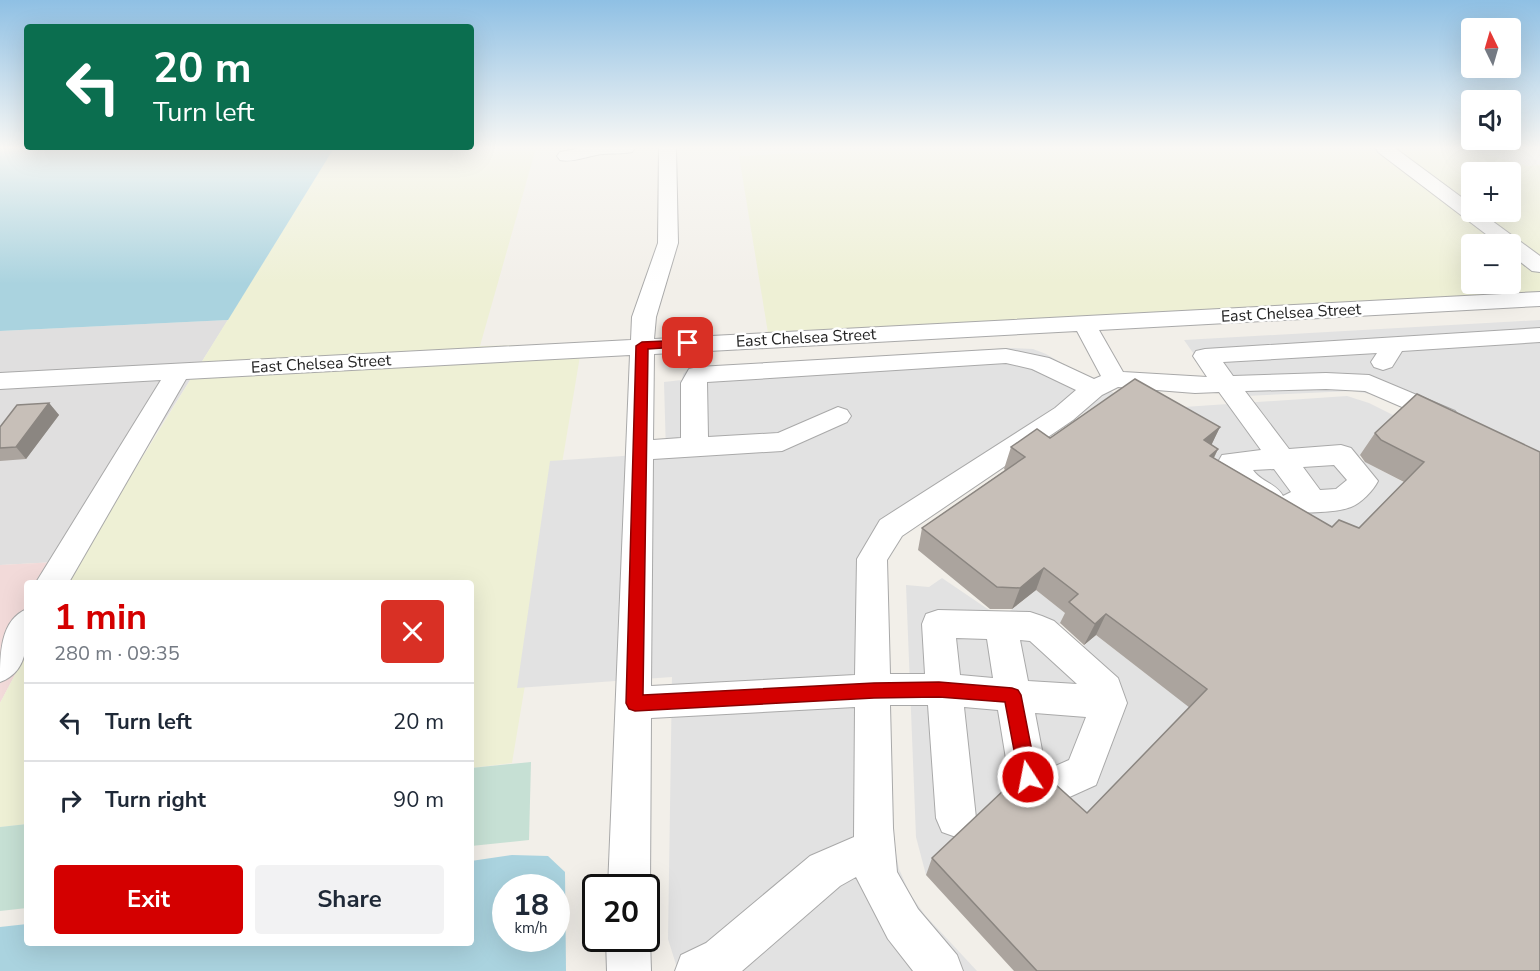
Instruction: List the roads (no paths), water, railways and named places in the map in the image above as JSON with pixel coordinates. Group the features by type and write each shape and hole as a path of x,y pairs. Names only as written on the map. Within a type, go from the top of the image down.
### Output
{"street":[{"path":"629,874 642,346 644,317 668,243 667,193"},
{"path":"1444,193 1540,266"},
{"name":"East Chelsea Street","path":"0,381 1540,299"},
{"path":"1084,323 1104,384"},
{"path":"1317,513 1281,459 1205,356 1540,335"},
{"path":"1369,383 1394,345"},
{"path":"695,447 694,383 698,375 1006,356 1026,358 1104,384 1196,385 1326,381 1369,383 1465,426"},
{"path":"53,580 178,371"},
{"path":"941,971 903,924 877,877 873,828 872,559 891,528 1064,414 1104,384"},
{"path":"639,450 782,442 838,417"},
{"path":"1341,455 1364,481 1343,499 1317,513 1282,503 1247,483 1232,462 1281,459 1341,455"},
{"path":"956,818 938,624 1001,625 1030,626 1042,631 1106,689 1109,703 1083,772 1054,786 1032,782 1028,777 1001,625"},
{"path":"0,667 24,628"},
{"path":"635,703 874,690 944,690 1109,703"},
{"path":"697,971 722,959 825,872 854,857 875,855"},
{"path":"628,952 628,971"}],"water":[{"path":"0,193 306,193 228,320 0,331"},
{"path":"512,855 548,856 565,872 565,874 492,874 492,952 566,952 566,971 0,971 0,927 24,924 24,946 474,946 474,861"}]}
